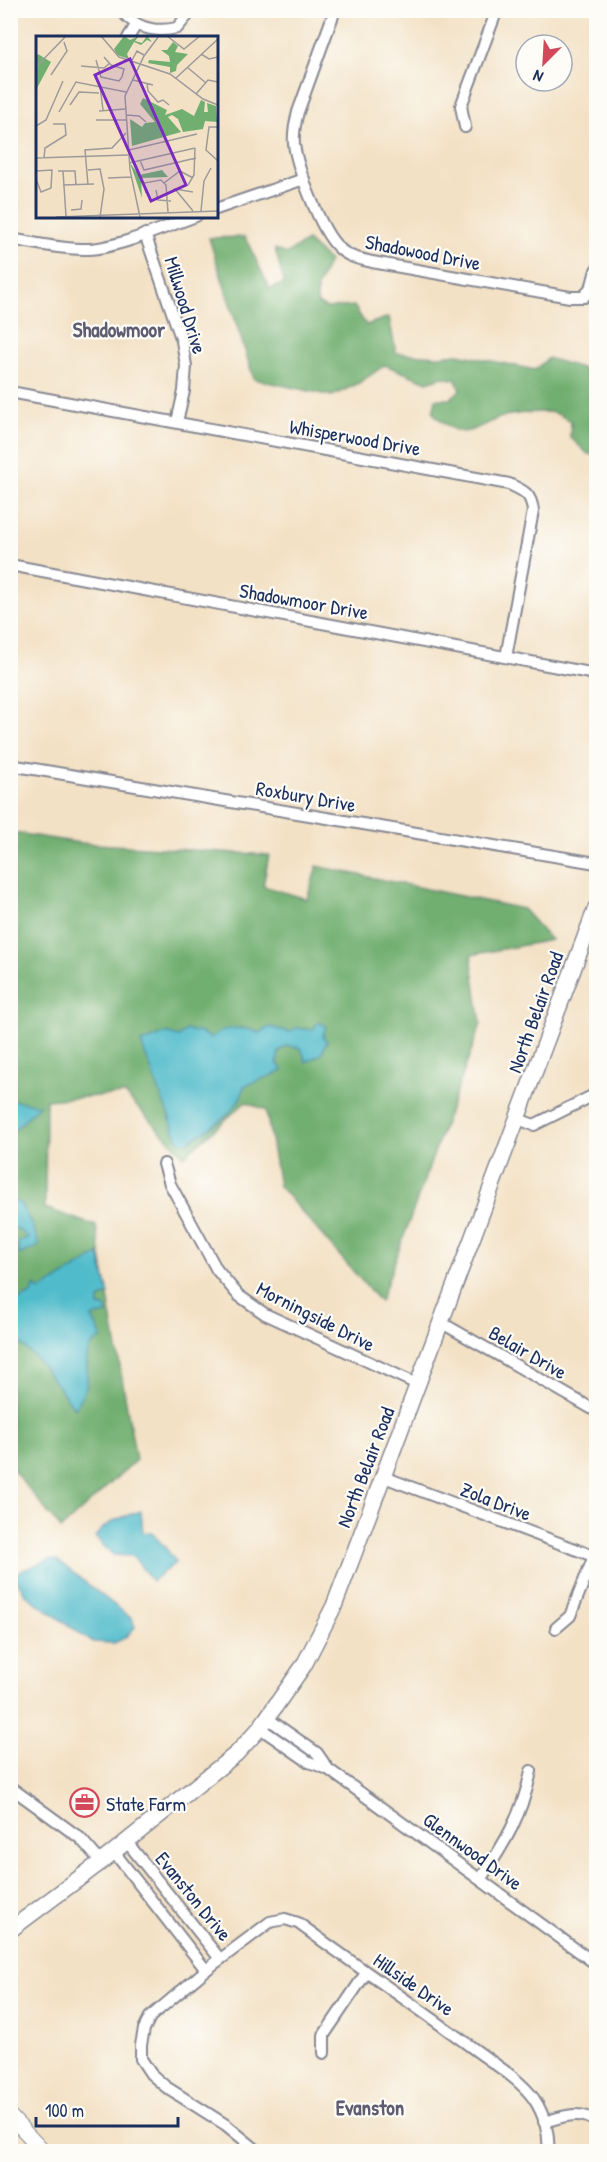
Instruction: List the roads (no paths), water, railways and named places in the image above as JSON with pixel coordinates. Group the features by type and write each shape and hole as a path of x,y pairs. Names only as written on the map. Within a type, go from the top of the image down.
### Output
{"main road":[{"name":"North Belair Road","path":"10,1930 127,1842 227,1762 263,1723 304,1665 333,1606 384,1477 597,908"}],"street":[{"path":"120,10 136,25 161,30 177,28 192,10"},
{"name":"Shadowood Drive","path":"335,10 298,112 294,129 294,146 304,179 328,236 339,249 353,257 570,297 584,297 592,285 597,270"},
{"path":"465,127 461,106 497,10"},
{"path":"129,36 136,25"},
{"path":"218,208 304,179"},
{"path":"10,239 60,247 92,249 190,218"},
{"name":"Millwood Drive","path":"145,234 182,341 186,366 184,391 177,422"},
{"name":"Whisperwood Drive","path":"10,392 509,484 523,490 531,499 533,511 506,657"},
{"name":"Shadowmoor Drive","path":"10,565 594,674"},
{"name":"Roxbury Drive","path":"10,765 597,863"},
{"path":"518,1119 534,1125 597,1094"},
{"name":"Morningside Drive","path":"164,1164 170,1184 217,1270 238,1295 265,1314 419,1385"},
{"name":"Belair Drive","path":"442,1323 597,1411"},
{"name":"Zola Drive","path":"384,1477 595,1557"},
{"path":"556,1628 570,1616 595,1557"},
{"name":"Glennwood Drive","path":"263,1723 317,1753 328,1769 597,1964"},
{"path":"481,1878 504,1845 517,1820 531,1771"},
{"path":"10,1787 80,1838 101,1862"},
{"name":"Evanston Drive","path":"127,1842 220,1959 150,2017 142,2037 141,2059 151,2074 166,2087 226,2125 259,2151"},
{"name":"Evanston Drive","path":"114,1852 206,1970"},
{"name":"Hillside Drive","path":"220,1959 270,1922 285,1919 298,1923 515,2080 534,2099 550,2139 548,2151"},
{"path":"324,2053 324,2035 366,1973"},
{"path":"544,2122 581,2115 597,2122"},
{"path":"10,2116 44,2151"}],"water":[{"path":"319,1022 326,1026 323,1036 327,1041 321,1054 306,1062 301,1048 287,1046 279,1052 277,1062 283,1071 244,1086 236,1105 222,1119 186,1143 178,1140 141,1043 166,1033 179,1037 186,1030 202,1033 211,1038 221,1031 234,1028 259,1033 270,1027 290,1032 296,1028 312,1030"},
{"path":"10,1100 39,1105 11,1134"},
{"path":"10,1198 12,1202 19,1202 33,1228 39,1246 19,1255 18,1242 28,1237 11,1227"},
{"path":"99,1254 109,1294 99,1299 99,1306 105,1307 107,1314 92,1317 102,1338 95,1342 88,1351 87,1385 75,1409 37,1359 11,1335 11,1303 31,1294 35,1286 39,1291"},
{"path":"141,1511 143,1533 152,1533 176,1562 152,1581 133,1556 113,1555 95,1537 110,1523"},
{"path":"50,1559 58,1561 132,1619 135,1627 125,1638 114,1643 92,1642 26,1595 13,1574"}],"place":[{"name":"State Farm","path":"85,1803"}],"district":[{"name":"Shadowmoor","path":"119,329"},
{"name":"Evanston","path":"370,2107"}]}
